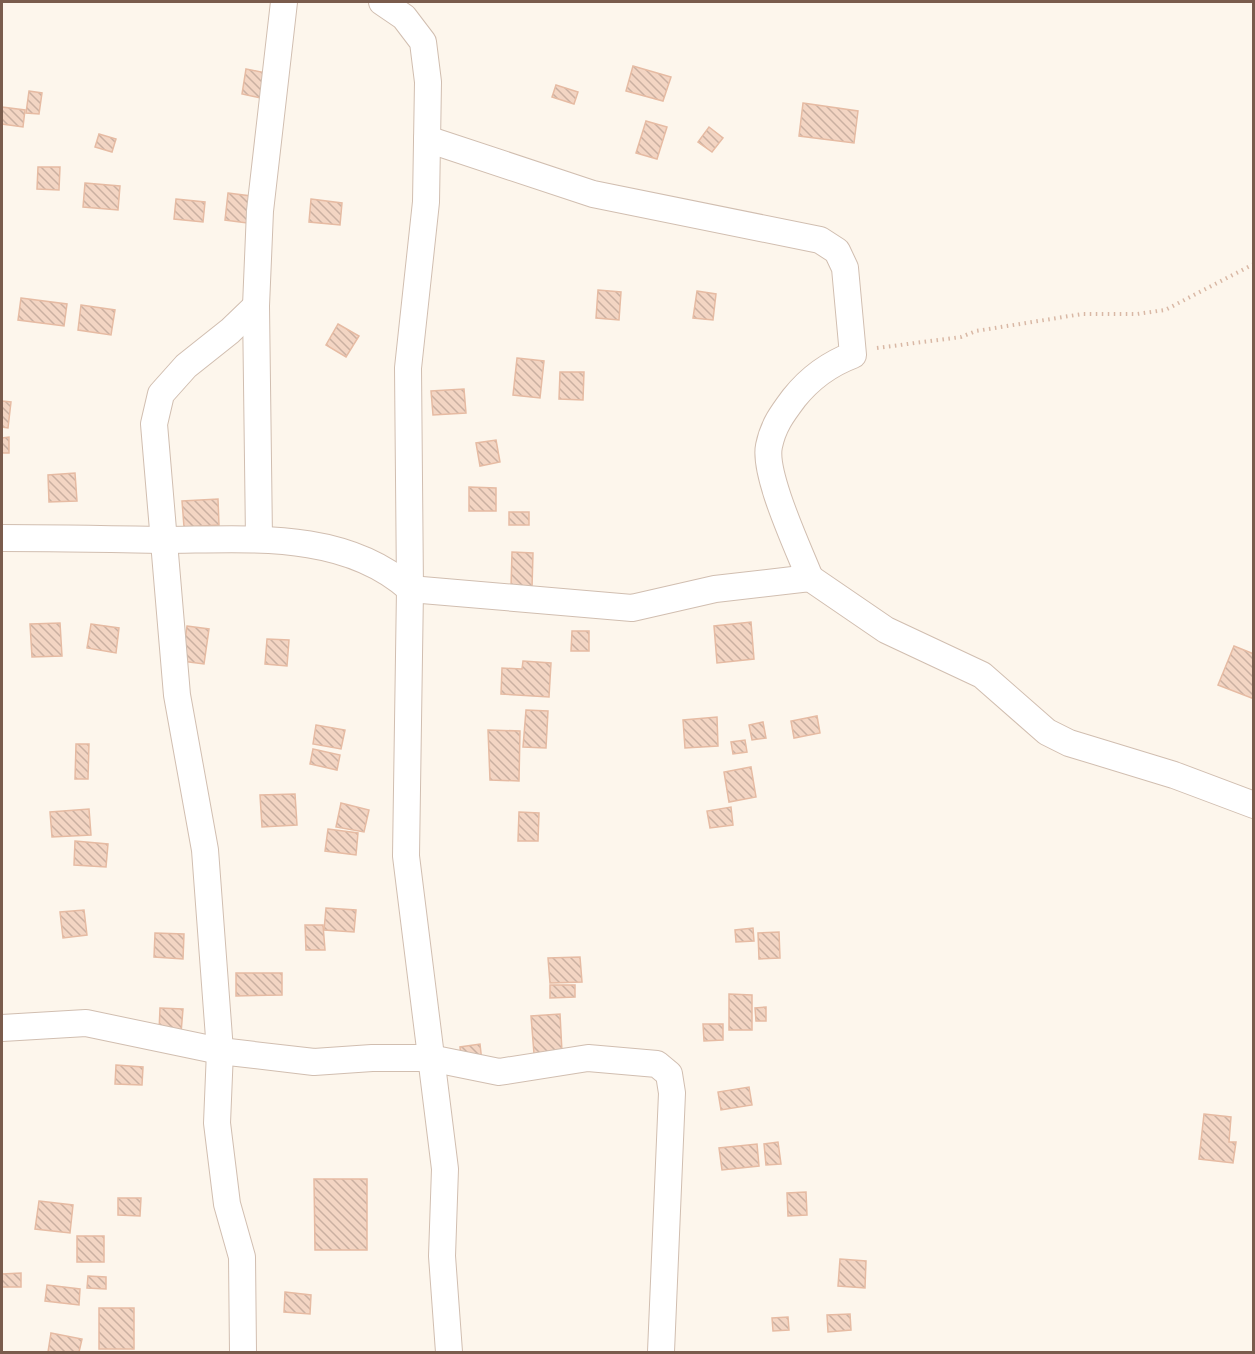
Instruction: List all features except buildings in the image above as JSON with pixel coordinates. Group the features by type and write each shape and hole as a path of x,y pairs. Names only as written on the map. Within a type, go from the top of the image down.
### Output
{"street":[{"path":"259,539 256,306 260,211 284,2"},
{"path":"382,2 405,17 423,42 428,82 426,202 408,368 410,589 406,856 445,1169 442,1256 449,1353"},
{"path":"427,139 593,194 820,240 837,251 845,268 853,355 835,362 806,383 777,420 768,449 779,502 810,578 886,630 982,675 1047,732 1069,744 1174,776 1254,805"},
{"path":"243,1353 242,1257 227,1204 217,1123 220,1051 205,850 177,695 162,540 154,424 160,394 186,366 230,331 256,306"},
{"path":"2,538 259,539 334,548 391,572 410,589 632,608 715,589 810,578"},
{"path":"2,1028 86,1023 220,1051 314,1062 372,1058 430,1058 499,1072 588,1058 657,1064 669,1074 672,1093 661,1353"}],"path":[{"path":"853,355 870,350 961,337 1038,320 1082,314 1137,314 1165,310 1254,264"}]}
